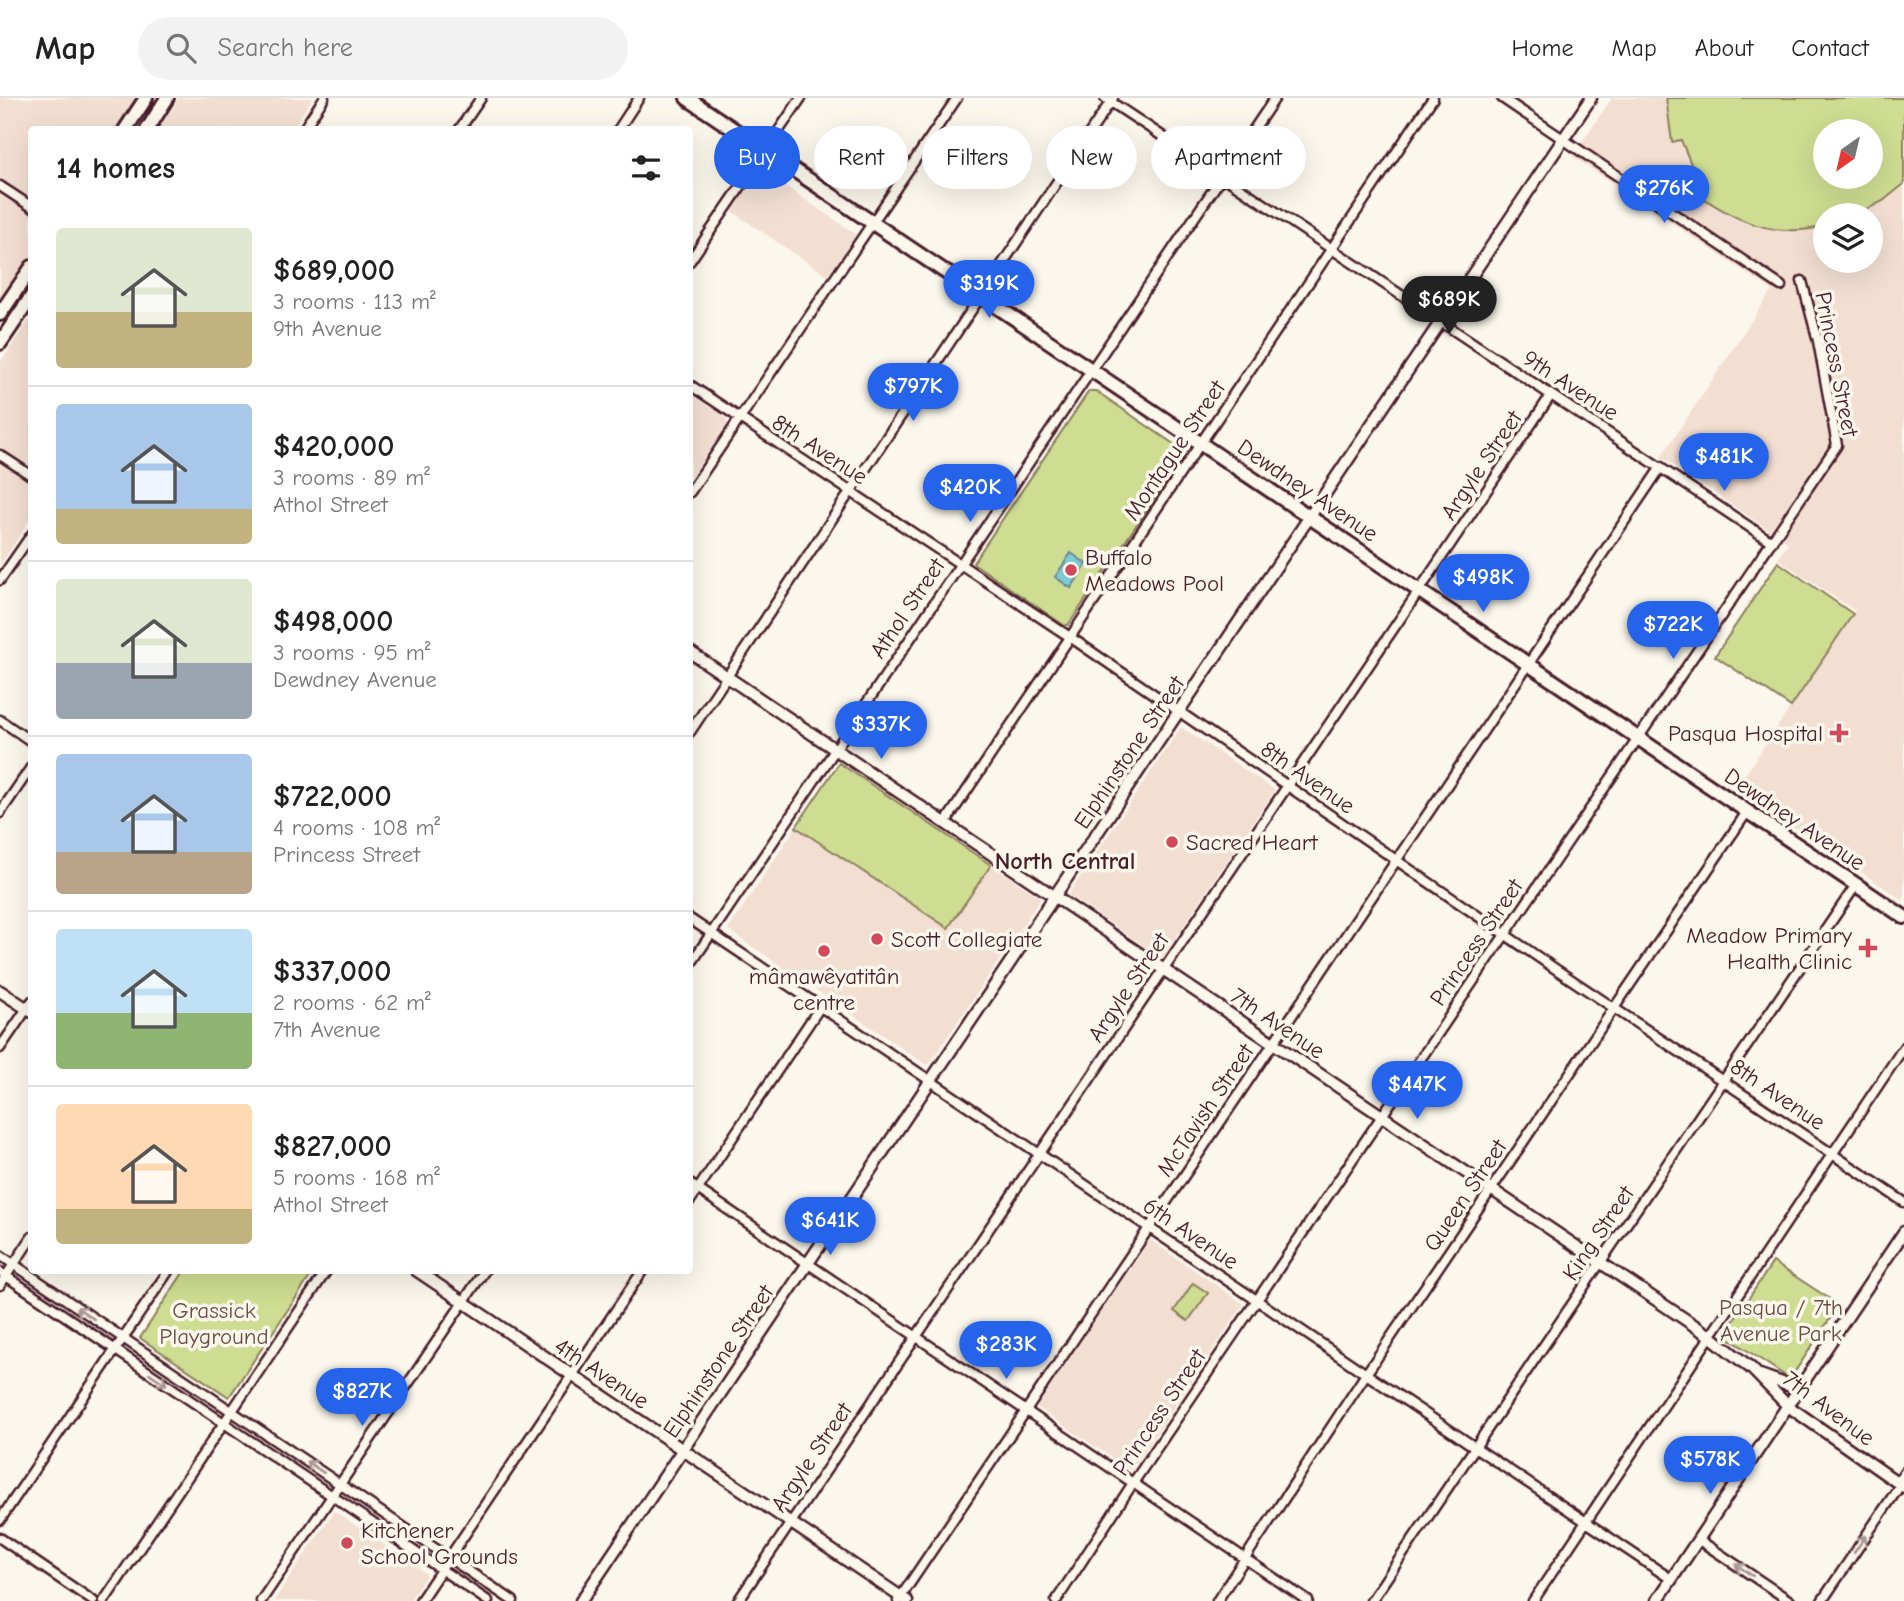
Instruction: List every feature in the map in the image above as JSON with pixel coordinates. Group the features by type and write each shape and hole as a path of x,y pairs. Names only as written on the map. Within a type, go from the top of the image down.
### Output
{"main road":[{"path":"128,126 146,98"},
{"path":"150,126 167,98"},
{"name":"Dewdney Avenue","path":"687,98 728,126"},
{"name":"Dewdney Avenue","path":"800,174 1904,917"},
{"path":"0,314 28,273"},
{"path":"0,343 28,302"}],"street":[{"path":"307,126 324,98"},
{"path":"462,126 481,98"},
{"path":"621,126 639,98"},
{"path":"782,126 801,98"},
{"path":"693,488 957,98"},
{"name":"Athol Street","path":"1256,126 1275,98"},
{"name":"Montague Street","path":"945,822 1433,98"},
{"path":"1502,98 1781,286"},
{"name":"Elphinstone Street","path":"581,1601 1591,98"},
{"path":"693,728 1110,99"},
{"name":"9th Avenue","path":"1110,99 1151,127"},
{"path":"0,186 28,204"},
{"path":"693,257 739,189"},
{"name":"Athol Street","path":"693,960 1213,189"},
{"name":"9th Avenue","path":"1241,189 1772,542"},
{"name":"Princess Street","path":"1056,1601 1133,1483 1837,446 1818,341 1802,281"},
{"name":"8th Avenue","path":"693,387 1070,637 1394,860 1904,1202"},
{"name":"Argyle Street","path":"737,1601 1551,394"},
{"path":"0,455 28,473"},
{"name":"McTavish Street","path":"902,1600 1394,860 1661,467"},
{"path":"0,580 28,540"},
{"name":"7th Avenue","path":"693,654 1710,1336 1755,1373 1788,1406 1901,1485"},
{"path":"0,720 28,739"},
{"path":"0,813 28,772"},
{"name":"Queen Street","path":"1217,1601 1366,1374 1747,812"},
{"name":"King Street","path":"1371,1601 1856,885"},
{"name":"6th Avenue","path":"693,921 1671,1580"},
{"path":"0,991 28,1006"},
{"path":"820,1007 693,1187 1308,1601"},
{"path":"0,1048 28,1010"},
{"path":"1533,1601 1904,1047"},
{"path":"1657,1601 1904,1232"},
{"path":"0,1284 3,1274 28,1243"},
{"path":"0,1255 513,1601"},
{"path":"3,1274 488,1601"},
{"path":"0,1520 166,1274"},
{"path":"104,1601 324,1274"},
{"name":"4th Avenue","path":"422,1274 902,1600"},
{"path":"261,1601 482,1274"},
{"path":"420,1601 640,1274"},
{"path":"1755,1373 1799,1388"},
{"path":"1822,1601 1901,1485 1904,1472"},
{"path":"0,1538 93,1601"},
{"path":"1699,1540 1790,1601"}],"shaded area":[{"path":"0,98 136,98 117,126 28,126 28,260 0,302"},
{"path":"179,98 313,98 294,126 160,126"},
{"path":"1612,98 1904,98 1904,901 1736,788 1855,611 1778,559 1788,543 1661,457 1772,290 1572,156"},
{"path":"746,189 789,189 856,234 828,276 731,211"},
{"path":"28,321 28,523 0,565 0,363"},
{"path":"693,396 725,417 727,425 693,475"},
{"name":"Sacred Heart","path":"1181,727 1275,790 1162,958 1068,895"},
{"name":"Scott Collegiate","path":"796,827 948,928 991,865 1041,898 928,1066 728,930"},
{"path":"1150,1240 1244,1304 1131,1471 1037,1407"},
{"name":"Kitchener School Grounds","path":"334,1511 427,1574 409,1601 274,1601"}],"green space":[{"path":"1666,98 1904,98 1904,184 1879,203 1813,203 1813,228 1782,230 1763,227 1726,212 1675,177 1691,164 1681,140 1672,142"},
{"path":"1089,391 1096,391 1184,451 1184,455 1069,624 1065,626 973,563"},
{"path":"1778,562 1853,614 1791,707 1715,656"},
{"path":"839,763 991,865 948,928 796,827"},
{"name":"Pasqua / 7th Avenue Park","path":"1773,1262 1839,1305 1790,1379 1724,1335"},
{"name":"Grassick Playground","path":"182,1274 312,1274 229,1397 140,1338"},
{"path":"1193,1283 1208,1293 1188,1321 1174,1311"}],"water":[{"name":"Buffalo Meadows Pool","path":"1071,553 1087,564 1071,588 1055,577"}],"place":[{"name":"Buffalo Meadows Pool","path":"1071,570"},
{"name":"Pasqua Hospital","path":"1839,733"},
{"name":"Sacred Heart","path":"1172,842"},
{"name":"Scott Collegiate","path":"877,939"},
{"name":"Meadow Primary Health Clinic","path":"1868,948"},
{"name":"mâmawêyatitân centre","path":"824,951"},
{"name":"Kitchener School Grounds","path":"347,1543"}],"district":[{"name":"North Central","path":"1065,861"}]}
